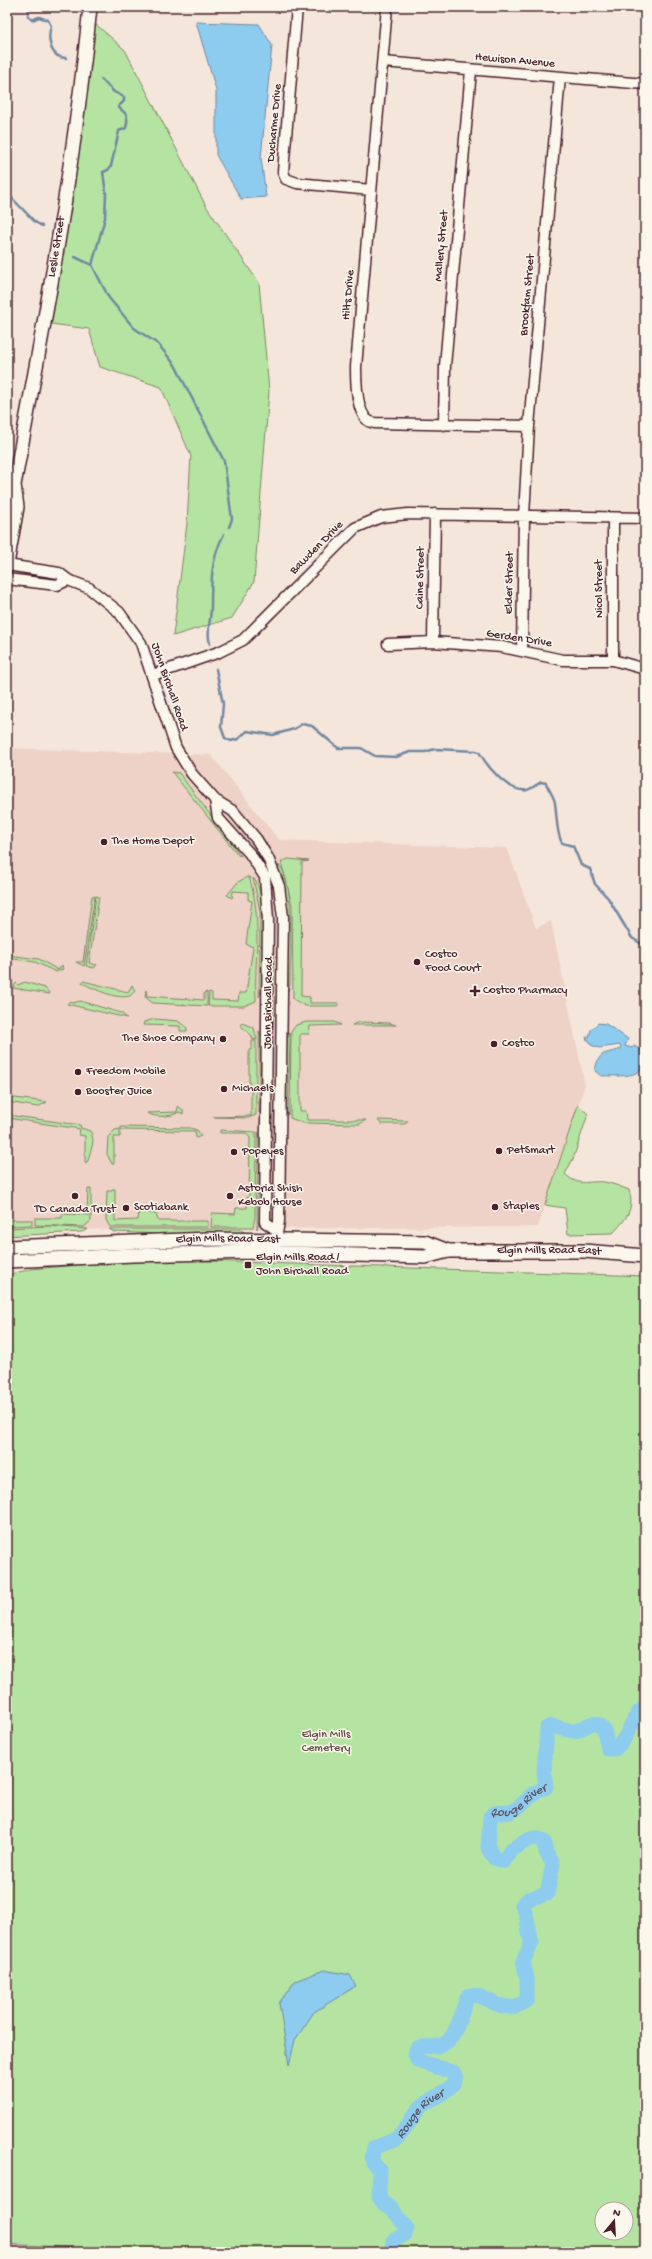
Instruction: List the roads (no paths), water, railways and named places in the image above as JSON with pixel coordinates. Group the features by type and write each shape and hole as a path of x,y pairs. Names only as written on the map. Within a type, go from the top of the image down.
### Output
{"main road":[{"name":"Leslie Street","path":"7,498 14,485 54,274 80,106 90,7"},
{"name":"Leslie Street","path":"7,565 17,507 14,485"},
{"name":"Elgin Mills Road East","path":"7,1247 209,1239 276,1241 425,1257 448,1251 625,1253 645,1256"},
{"name":"Elgin Mills Road East","path":"7,1261 133,1255 276,1241"},
{"name":"Elgin Mills Road East","path":"625,1253 645,1250"}],"street":[{"name":"Ducharme Drive","path":"298,7 284,167 286,179 298,183 371,190"},
{"name":"Hilts Drive","path":"387,7 356,367 357,390 362,416 371,423 529,426"},
{"name":"Hewison Avenue","path":"383,62 645,84"},
{"name":"Mallery Street","path":"444,425 445,366 471,70"},
{"name":"Brookfam Street","path":"524,516 529,426 560,78"},
{"name":"Bawden Drive","path":"153,675 219,652 243,640 355,528 381,517 408,514 435,514 645,518"},
{"name":"Caine Street","path":"433,642 435,514"},
{"name":"Elder Street","path":"522,651 524,516"},
{"name":"Nicol Street","path":"613,518 614,660"},
{"name":"John Birchall Road","path":"7,565 60,573 68,580 89,588 119,612 141,643 153,675 176,748 192,774 214,800 233,811 257,840 273,868 281,895 283,938 279,1221 276,1241"},
{"path":"7,579 57,585 68,580"},
{"name":"Gerden Drive","path":"388,644 433,642 502,647 563,660 614,660 645,669"},
{"name":"John Birchall Road","path":"214,800 218,818 250,854 265,877 268,920 265,1222 276,1241"}],"water":[{"path":"196,22 259,24 272,45 261,158 266,197 241,199 216,155 216,90"},
{"path":"598,1023 606,1024 628,1039 625,1046 632,1048 634,1046 645,1052 645,1061 642,1068 638,1072 625,1076 601,1076 595,1071 598,1060 603,1054 621,1049 620,1045 599,1048 591,1045 586,1037 589,1037 591,1030"},
{"path":"324,1970 350,1975 356,1986 314,2012 295,2040 289,2065 279,2003 295,1981"}],"waterway":[{"path":"29,7 28,16 32,20 39,17 48,20 51,26 49,36 51,47 56,55 66,58"},
{"path":"39,7 42,9 43,7"},
{"path":"92,265 105,218 106,194 103,172 108,170 111,166 119,131 126,128 127,121 125,114 118,107 124,101 124,97 114,92 101,79"},
{"path":"7,193 35,222 42,226"},
{"path":"75,257 92,265 109,298 134,328 158,344 175,365 224,461 232,519 229,527"},
{"path":"210,644 209,630 211,588 214,561 216,552 224,534"},
{"path":"216,669 223,704 221,727 225,738 231,741 238,739 247,731 273,735 294,729 302,724 312,726 338,748 361,748 375,756 396,757 410,752 425,752 435,749 476,751 479,752 487,764 499,777 513,787 520,790 527,790 541,782 546,783 554,800 558,829 562,843 573,846 581,865 590,869 595,884 608,898 632,938 645,946"},
{"name":"Rouge River","path":"393,2252 393,2241 405,2234 407,2229 392,2208 384,2204 379,2197 380,2170 372,2160 374,2148 392,2141 401,2135 418,2110 426,2102 447,2090 451,2086 456,2076 453,2072 418,2061 415,2054 417,2048 439,2046 447,2042 455,2031 468,1996 474,1995 502,2006 510,2007 527,2000 527,1978 523,1961 532,1943 525,1910 522,1905 528,1899 547,1894 553,1864 546,1852 544,1842 535,1838 511,1849 504,1861 494,1858 488,1848 490,1817 497,1812 510,1812 514,1810 534,1793 546,1787 544,1772 547,1728 551,1726 573,1731 588,1725 596,1724 604,1730 608,1749 615,1749 620,1745 636,1716 645,1707"}],"place":[{"name":"The Home Depot","path":"104,842"},
{"name":"Costco Food Court","path":"417,962"},
{"name":"Costco Pharmacy","path":"475,991"},
{"name":"The Shoe Company","path":"223,1039"},
{"name":"Costco","path":"494,1044"},
{"name":"Freedom Mobile","path":"78,1072"},
{"name":"Michaels","path":"224,1089"},
{"name":"Booster Juice","path":"78,1092"},
{"name":"PetSmart","path":"499,1151"},
{"name":"Popeyes","path":"234,1152"},
{"name":"TD Canada Trust","path":"75,1196"},
{"name":"Astoria Shish Kebob House","path":"230,1196"},
{"name":"Staples","path":"495,1207"},
{"name":"Scotiabank","path":"126,1208"},
{"name":"Elgin Mills Road / John Birchall Road","path":"248,1265"}],"park label":[{"name":"Elgin Mills Cemetery","path":"326,1742"}]}
